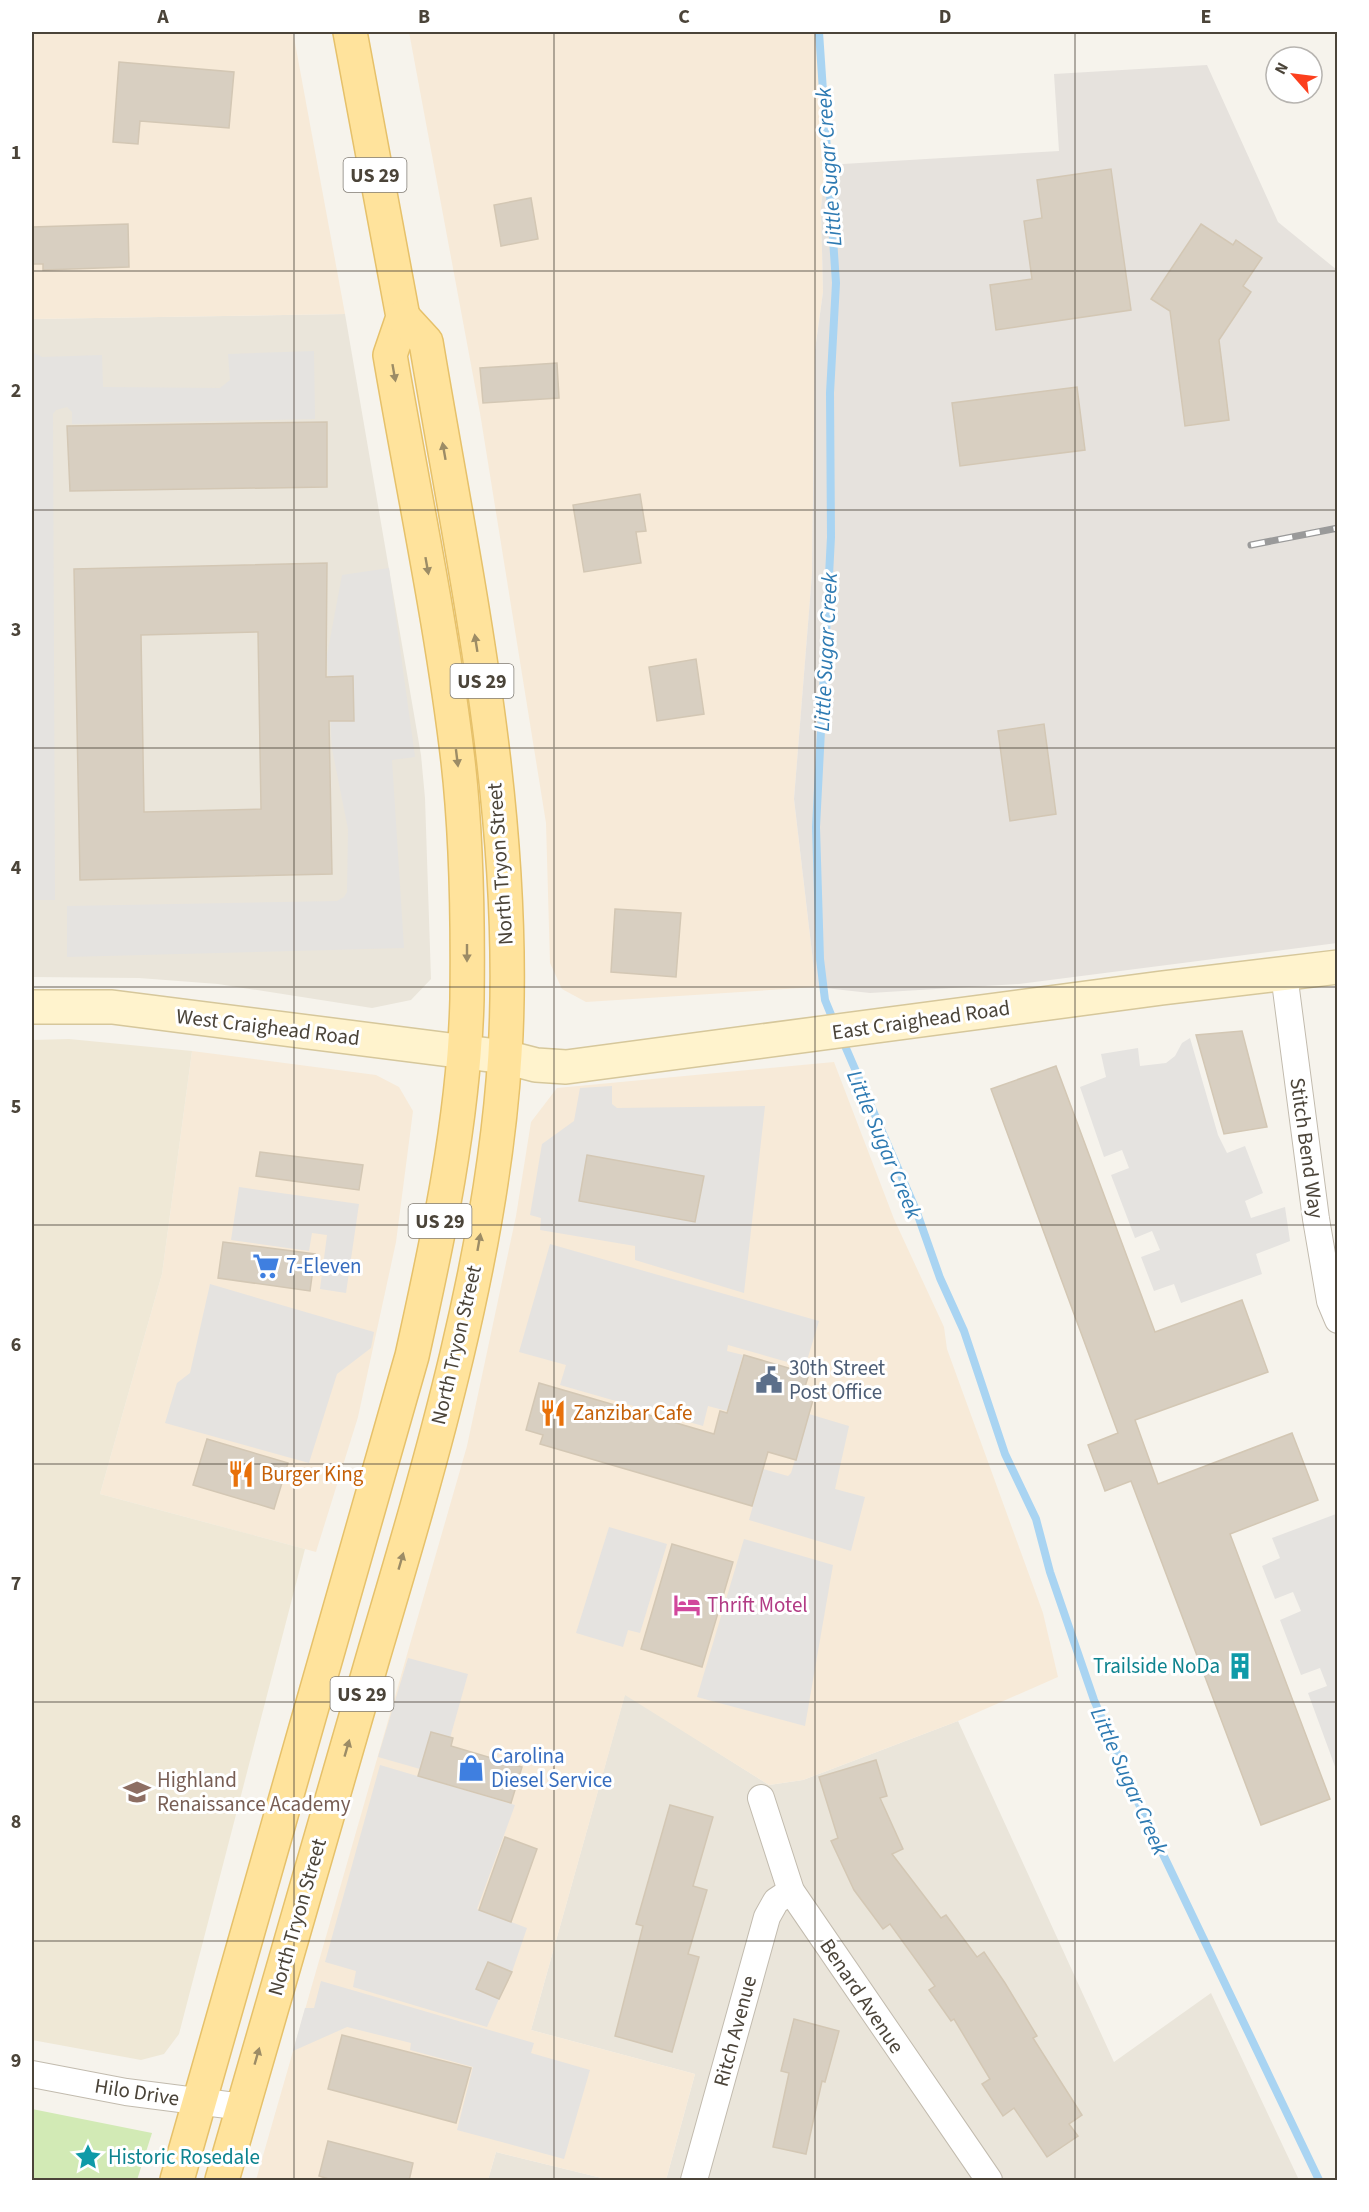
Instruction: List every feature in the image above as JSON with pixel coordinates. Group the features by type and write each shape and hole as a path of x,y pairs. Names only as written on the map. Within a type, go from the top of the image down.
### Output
{"main road":[{"name":"North Tryon Street","path":"177,2181 412,1356 444,1199 459,1099 463,1052 467,904 459,774 444,663 390,355 402,317 350,32"},
{"name":"North Tryon Street","path":"222,2181 421,1491 465,1320 489,1187 505,1057 507,964 505,894 488,715 426,342 402,317"}],"street":[{"name":"East Craighead Road","path":"505,1057 536,1065 566,1067 887,1024 1338,968"},
{"name":"Stitch Bend Way","path":"1284,974 1316,1219 1330,1300 1338,1320"},
{"name":"West Craighead Road","path":"32,1007 111,1007 505,1057"},
{"name":"Benard Avenue","path":"761,1798 791,1891 989,2181"},
{"name":"Ritch Avenue","path":"694,2181 767,1917 776,1901 791,1891"},
{"name":"Hilo Drive","path":"32,2074 126,2092 243,2107"}],"shaded area":[{"path":"32,32 293,32 345,314 32,319"},
{"path":"409,32 822,32 826,165 821,208 823,292 815,350 812,574 794,799 816,987 586,1002 562,989 550,963 546,823 480,413"},
{"path":"1207,65 1278,222 1337,270 1337,943 1019,984 870,993 816,987 794,799 812,574 815,350 823,292 821,208 826,165 1059,151 1054,74"},
{"path":"345,314 421,755 425,798 431,979 411,1000 372,1008 218,984 139,978 32,977 32,319"},
{"path":"314,351 315,419 72,424 72,412 67,407 56,410 53,414 55,900 32,900 32,352 42,357 102,355 103,387 220,388 230,380 228,354"},
{"path":"389,568 415,757 392,760 404,948 67,957 67,906 337,901 344,897 347,892 348,829 332,749 327,655 342,575"},
{"path":"1190,1038 1218,1135 1227,1153 1245,1146 1263,1193 1245,1201 1251,1218 1285,1207 1290,1241 1256,1254 1262,1274 1181,1303 1174,1284 1154,1291 1141,1257 1160,1250 1152,1231 1135,1238 1111,1175 1129,1168 1122,1150 1104,1157 1080,1087 1106,1077 1101,1054 1138,1048 1140,1066 1166,1063 1175,1056 1182,1043"},
{"name":"Highland Renaissance Academy","path":"69,1039 192,1051 162,1274 100,1494 305,1549 179,2034 164,2054 141,2060 32,2040 32,1040"},
{"path":"192,1051 376,1075 399,1087 413,1111 396,1242 358,1417 316,1552 100,1494 162,1274"},
{"path":"834,1062 894,1219 944,1327 947,1349 1043,1613 1058,1677 958,1721 803,1780 769,1785 625,1695 531,2030 695,2074 666,2180 610,2180 496,2152 488,2180 256,2180 467,1446 516,1216 531,1122 557,1088"},
{"path":"612,1086 612,1104 617,1108 765,1106 744,1293 635,1260 635,1246 540,1230 541,1218 530,1215 542,1144 574,1121 580,1088","holes":["704,1177 695,1222 579,1201"]},
{"path":"239,1187 359,1204 346,1293 320,1289 327,1235 312,1233 309,1251 231,1240"},
{"path":"550,1244 819,1321 805,1367 728,1345 727,1351 743,1355 727,1411 708,1406 703,1426 560,1385 566,1365 519,1352"},
{"path":"210,1284 374,1332 371,1348 337,1374 309,1463 165,1423 177,1383 190,1373"},
{"path":"809,1414 849,1426 835,1489 865,1497 851,1551 749,1520 763,1469 788,1476 791,1473"},
{"path":"1336,1514 1338,1519 1337,1772 1308,1693 1327,1686 1320,1668 1301,1675 1280,1620 1301,1611 1293,1592 1275,1599 1262,1566 1280,1558 1272,1538"},
{"path":"609,1527 667,1544 640,1633 628,1630 623,1647 576,1633"},
{"path":"744,1539 833,1565 805,1726 697,1697"},
{"path":"408,1658 468,1674 450,1738 431,1732 420,1769 378,1757"},
{"path":"625,1694 769,1785 803,1780 958,1721 1114,2062 1211,1993 1299,2180 666,2180 695,2074 531,2030"},
{"path":"380,1765 515,1805 477,1909 527,1928 512,1972 488,1962 476,1988 499,1999 487,2027 353,1987 356,1971 325,1962"},
{"path":"321,1981 534,2043 531,2053 590,2070 564,2159 457,2130 473,2067 410,2050 411,2043 347,2027 293,2051 305,2008 314,2008"},
{"path":"496,2152 610,2180 488,2180"}],"green space":[{"name":"Historic Rosedale","path":"32,2109 152,2133 137,2180 32,2180"}],"building":[{"path":"119,62 234,72 229,128 140,121 138,144 113,142"},
{"path":"1111,169 1131,310 996,330 990,285 1032,279 1024,221 1042,218 1037,180"},
{"path":"531,198 538,239 501,246 494,205"},
{"path":"128,224 129,267 43,270 43,264 32,264 32,227"},
{"path":"1201,224 1233,245 1236,240 1262,258 1243,286 1251,292 1219,340 1229,420 1185,426 1170,311 1151,299"},
{"path":"557,363 559,398 483,403 480,368"},
{"path":"1077,387 1085,450 960,466 952,403"},
{"path":"327,422 327,487 70,491 67,426"},
{"path":"640,494 646,531 636,532 641,563 584,572 573,505"},
{"path":"327,563 326,677 353,676 354,721 329,721 332,874 80,880 74,569","holes":["258,632 261,809 144,812 141,635"]},
{"path":"696,659 704,714 657,721 649,667"},
{"path":"1044,724 1056,814 1010,821 998,731"},
{"path":"615,909 681,913 676,977 611,972"},
{"path":"1242,1031 1267,1127 1224,1134 1196,1035"},
{"path":"1056,1066 1155,1332 1242,1300 1268,1372 1135,1420 1158,1484 1292,1433 1318,1500 1230,1534 1330,1799 1261,1825 1131,1481 1105,1491 1088,1445 1118,1433 991,1089"},
{"path":"260,1152 363,1165 359,1190 256,1176"},
{"path":"587,1155 704,1176 695,1222 579,1201"},
{"name":"7-Eleven","path":"223,1242 315,1254 310,1291 218,1278"},
{"path":"744,1355 809,1374 802,1396 813,1400 796,1460 768,1452 752,1506 540,1444 543,1435 526,1430 539,1383 714,1434 720,1411 727,1413"},
{"name":"Burger King","path":"207,1439 288,1463 274,1509 193,1485"},
{"name":"Thrift Motel","path":"672,1544 733,1562 702,1667 641,1649"},
{"name":"Carolina Diesel Service","path":"431,1732 453,1738 451,1746 522,1767 511,1803 418,1776"},
{"path":"876,1760 887,1796 880,1798 903,1849 892,1854 941,1918 946,1915 977,1957 984,1952 1037,2036 1033,2038 1082,2115 1069,2124 1078,2136 1047,2157 1014,2108 1003,2116 982,2084 990,2079 954,2019 951,2021 929,1990 935,1986 890,1924 883,1929 854,1890 831,1841 838,1838 819,1777"},
{"path":"670,1805 713,1817 693,1886 707,1890 688,1954 699,1957 672,2052 615,2036 643,1926 636,1924"},
{"path":"505,1837 537,1849 511,1922 479,1910"},
{"path":"488,1962 512,1972 499,1999 476,1989"},
{"path":"794,2019 839,2031 825,2082 822,2081 806,2154 773,2147 789,2073 781,2071"},
{"path":"342,2035 471,2068 456,2123 328,2089"},
{"path":"328,2141 413,2163 409,2181 335,2181 319,2176"}],"waterway":[{"name":"Little Sugar Creek","path":"819,32 836,283 830,393 831,537 816,827 820,959 825,1000 834,1022"},
{"name":"Little Sugar Creek","path":"842,1039 916,1210 940,1278 964,1331 1005,1454 1036,1519 1050,1572 1094,1700 1137,1800 1319,2180"}],"railway":[{"path":"1251,545 1338,528"}],"place":[{"name":"7-Eleven","path":"266,1266"},
{"name":"30th Street Post Office","path":"769,1380"},
{"name":"Zanzibar Cafe","path":"553,1413"},
{"name":"Burger King","path":"241,1474"},
{"name":"Thrift Motel","path":"687,1605"},
{"name":"Trailside NoDa","path":"1240,1666"},
{"name":"Carolina Diesel Service","path":"471,1768"},
{"name":"Highland Renaissance Academy","path":"137,1792"},
{"name":"Historic Rosedale","path":"88,2157"}]}
